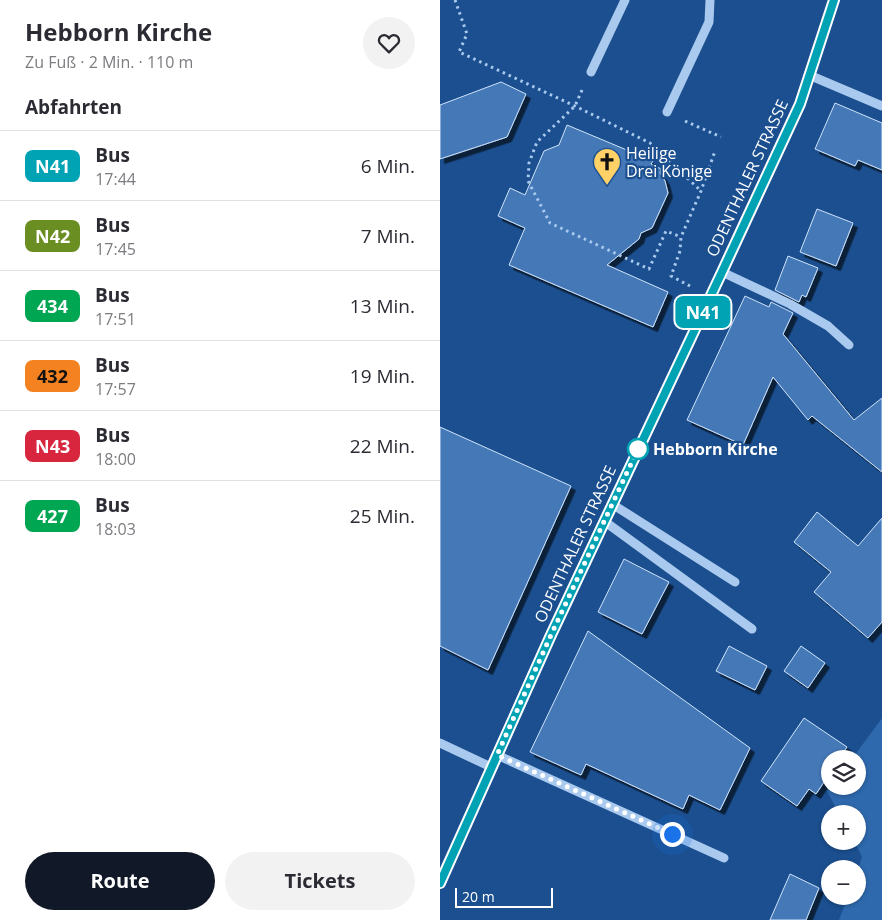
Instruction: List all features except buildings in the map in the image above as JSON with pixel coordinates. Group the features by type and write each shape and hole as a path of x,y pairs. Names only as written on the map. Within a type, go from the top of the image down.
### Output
{"main road":[{"name":"ODENTHALER STRASSE","path":"440,883 551,635 800,104 834,0"}],"lane":[{"path":"591,72 625,0"},
{"path":"667,112 709,22 710,0"},
{"path":"809,76 882,106"},
{"path":"722,272 790,304 828,326 848,345"},
{"path":"612,504 735,582"},
{"path":"604,521 752,629"},
{"path":"440,743 491,768"},
{"path":"497,755 724,858"}],"path":[{"path":"455,0 466,34 459,52 650,143 701,191"},
{"path":"591,72 574,106 537,142 529,164 528,181 550,224 649,269 666,231 681,237"},
{"path":"667,112 721,137"},
{"path":"671,276 680,251 681,237 701,191 715,150"}],"shaded area":[{"path":"882,718 882,920 839,920 845,905 866,905 866,860 861,860 862,857 858,850 866,850 866,805 834,805 829,795 866,795 866,750 859,750"}],"bus line":[{"name":"N41","path":"440,883 551,635 800,104 834,0"}],"place":[{"name":"Heilige Drei Könige","path":"607,186"},
{"name":"Hebborn Kirche","path":"638,449"}],"route":[{"path":"638,449 497,755 672,834"}]}
